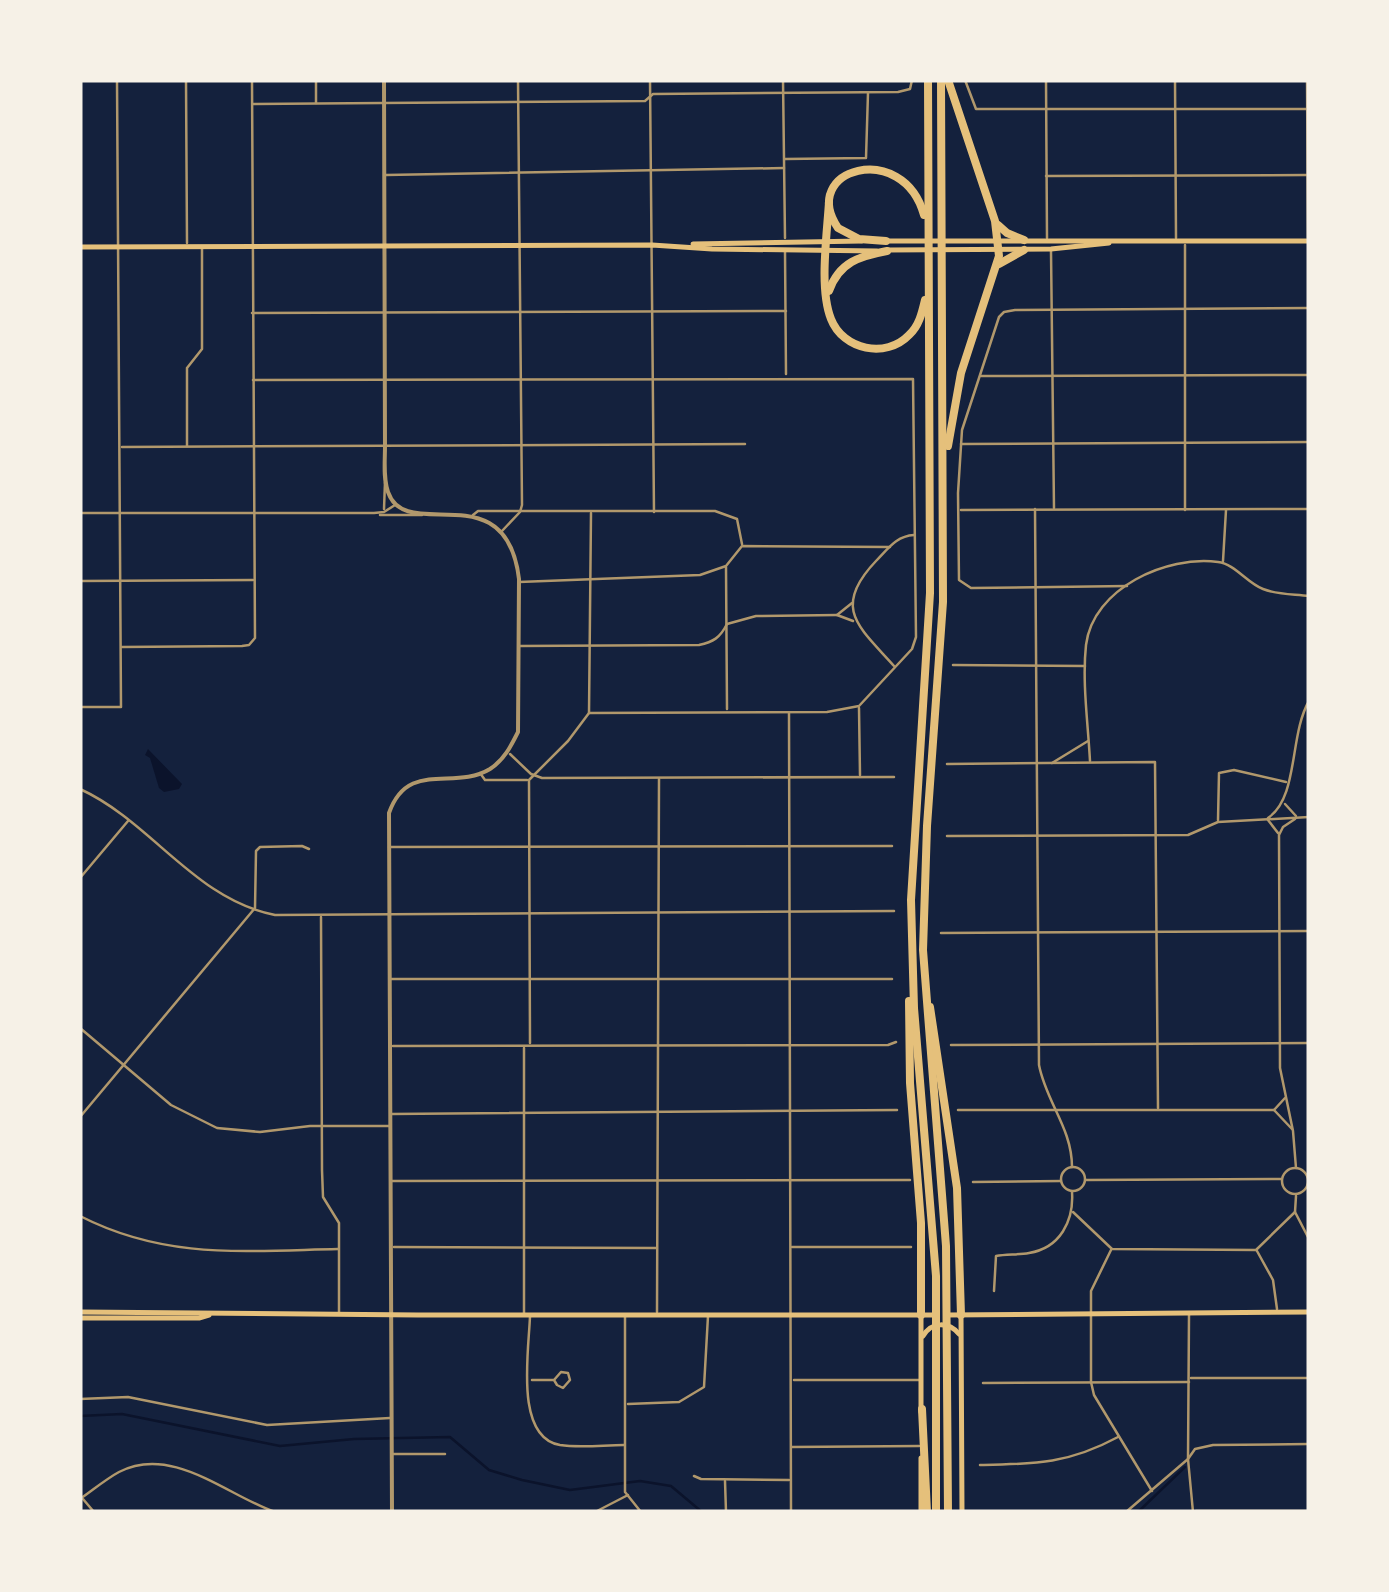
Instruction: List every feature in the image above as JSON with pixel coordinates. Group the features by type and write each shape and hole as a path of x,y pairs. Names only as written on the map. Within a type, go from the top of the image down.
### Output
{"highway":[{"path":"926,1315 909,1056 912,861 930,593 928,80"},
{"path":"944,80 995,221 998,245 996,268 953,402 944,480"},
{"path":"944,80 940,224 942,618 925,862 924,983 946,1246 948,1512"},
{"path":"927,225 920,199 898,176 883,171 850,173 830,190 828,300 830,318 841,334 861,347 880,349 898,344 913,332 927,291"},
{"path":"828,202 833,220 846,234 887,246"},
{"path":"995,221 1024,245 996,268"},
{"path":"828,300 833,282 845,265 887,246"},
{"path":"912,976 936,1276 936,1512"},
{"path":"924,983 957,1188 958,1314"},
{"path":"922,1410 924,1512"}],"main road":[{"path":"1024,245 1047,240 1104,240 1108,244"},
{"path":"80,247 687,245 785,241 826,246 1024,245 1051,249 1108,244 1309,242"},
{"path":"687,245 785,251 826,246"},
{"path":"80,1315 198,1311 338,1315 1309,1312"},
{"path":"958,1314 962,1339 962,1512"},
{"path":"924,1512 922,1338 926,1315"},
{"path":"922,1338 937,1325 954,1328 962,1339"}],"street":[{"path":"80,707 121,707 117,80"},
{"path":"186,80 187,247"},
{"path":"122,647 242,646 255,638 252,80"},
{"path":"316,80 316,104"},
{"path":"384,80 385,514"},
{"path":"500,532 520,512 518,80"},
{"path":"650,80 654,512"},
{"path":"783,80 785,241"},
{"path":"252,104 644,101 653,94 910,89 912,80"},
{"path":"964,80 976,109 1308,110"},
{"path":"1046,80 1047,240"},
{"path":"1175,80 1184,308 1185,510"},
{"path":"1306,80 1309,242"},
{"path":"784,159 866,158 868,92"},
{"path":"384,176 784,168"},
{"path":"1046,176 1308,176"},
{"path":"186,447 187,368 202,349 202,247"},
{"path":"1051,249 1054,509"},
{"path":"785,251 786,377"},
{"path":"1128,586 972,588 959,580 960,444 999,317 1004,312 1052,310 1309,308"},
{"path":"252,314 786,312"},
{"path":"978,376 1309,375"},
{"path":"253,380 913,379 917,630 912,649 859,706 827,712 589,713"},
{"path":"960,444 1309,442"},
{"path":"120,447 746,444"},
{"path":"385,476 388,493 396,504 426,514"},
{"path":"385,514 396,504"},
{"path":"958,510 1309,510"},
{"path":"1035,510 1038,1044 1042,1080 1064,1122 1071,1144 1072,1167"},
{"path":"1223,563 1226,510"},
{"path":"474,515 478,511 714,511 733,515 741,525 742,546 726,566 700,575 519,582"},
{"path":"480,774 485,780 529,780 568,741 589,713 591,511"},
{"path":"80,514 474,515 500,532 516,558 518,732 508,752 491,769 480,774 423,779 408,786 392,806 388,847 392,1512"},
{"path":"854,621 854,589 890,548 904,536 916,535"},
{"path":"742,546 890,548"},
{"path":"1090,762 1086,644 1093,624 1128,586 1172,563 1223,563 1265,590 1309,596"},
{"path":"726,566 727,710"},
{"path":"80,581 254,580"},
{"path":"837,615 852,604"},
{"path":"519,646 698,645 712,642 727,624 756,616 837,615 854,621 894,666"},
{"path":"953,665 1086,666"},
{"path":"1266,819 1284,802 1300,719 1309,702"},
{"path":"859,706 860,777"},
{"path":"789,712 790,1512"},
{"path":"1300,719 1309,720"},
{"path":"1051,764 1089,741"},
{"path":"508,752 542,778 894,777"},
{"path":"947,764 1156,762 1158,1108"},
{"path":"1218,822 1219,773 1239,770 1288,783"},
{"path":"657,1314 659,779"},
{"path":"529,780 530,1046"},
{"path":"80,789 129,820 229,901 275,916 894,912"},
{"path":"1284,802 1298,818"},
{"path":"947,836 1188,835 1218,822 1309,817"},
{"path":"1296,1168 1279,1043 1278,931 1279,836 1283,826 1298,818"},
{"path":"1266,819 1279,836"},
{"path":"80,878 129,820"},
{"path":"388,847 892,846"},
{"path":"80,1117 253,911 256,851 260,847 309,849"},
{"path":"321,915 323,1197 339,1223 338,1315"},
{"path":"942,932 1309,931"},
{"path":"390,979 892,979"},
{"path":"80,1028 171,1106 216,1128 260,1132 322,1126 391,1126"},
{"path":"390,1046 790,1046 896,1042"},
{"path":"950,1045 1309,1043"},
{"path":"524,1046 524,1247 531,1420 548,1440 564,1445 624,1445"},
{"path":"1274,1110 1286,1097"},
{"path":"1064,1122 1074,1108"},
{"path":"391,1114 898,1110"},
{"path":"958,1110 1274,1110 1293,1130"},
{"path":"1072,1167 1081,1170 1086,1180 1080,1190 1072,1192 1061,1181 1064,1170 1072,1167"},
{"path":"1296,1168 1305,1172 1308,1181 1304,1191 1296,1194 1285,1190 1282,1179 1287,1170 1296,1168"},
{"path":"1086,1180 1282,1179"},
{"path":"392,1180 910,1180"},
{"path":"973,1182 1061,1181"},
{"path":"994,1291 996,1256 1031,1253 1051,1244 1073,1212 1072,1192"},
{"path":"1296,1194 1295,1212 1309,1239"},
{"path":"1073,1212 1112,1249 1256,1250 1295,1212"},
{"path":"80,1216 128,1238 183,1249 340,1249"},
{"path":"391,1247 657,1248"},
{"path":"790,1247 911,1247"},
{"path":"1112,1249 1094,1282 1091,1382 1094,1395 1152,1490"},
{"path":"1256,1250 1273,1280 1278,1313"},
{"path":"1190,1313 1188,1460 1193,1511 1309,1511"},
{"path":"626,1314 625,1487 641,1512"},
{"path":"624,1404 679,1402 704,1387 708,1314"},
{"path":"983,1383 1309,1378"},
{"path":"529,1380 554,1380"},
{"path":"790,1380 922,1380"},
{"path":"80,1399 128,1396 267,1425 392,1418"},
{"path":"980,1465 1058,1462 1119,1437"},
{"path":"1126,1512 1188,1460 1195,1449 1213,1445 1309,1444"},
{"path":"790,1447 921,1446"},
{"path":"392,1454 445,1454"},
{"path":"94,1512 81,1498 121,1471 167,1465 276,1512"},
{"path":"694,1476 790,1480"},
{"path":"724,1479 726,1512"},
{"path":"580,1512 597,1511 629,1494"},
{"path":"254,1512 257,1505"}],"water":[{"path":"148,749 182,784 179,789 164,792 159,788 150,758 145,755"}],"waterway":[{"path":"80,1416 122,1414 280,1446 354,1439 450,1437 489,1470 522,1480 570,1490 640,1481 671,1486 702,1512"},
{"path":"1138,1512 1185,1467"}]}
